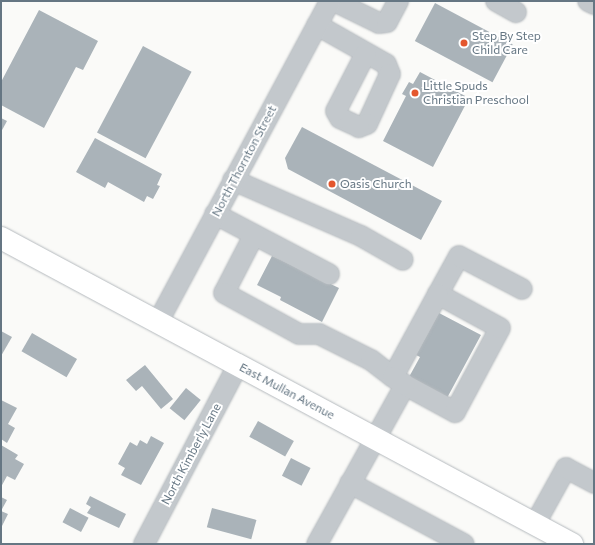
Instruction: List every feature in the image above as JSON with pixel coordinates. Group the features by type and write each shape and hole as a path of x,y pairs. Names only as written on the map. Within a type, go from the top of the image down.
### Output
{"main road":[{"name":"East Mullan Avenue","path":"2,242 158,322 572,544"}],"street":[{"name":"North Thornton Street","path":"158,322 330,1"},
{"path":"334,1 379,23 387,22 398,1"},
{"path":"496,1 516,12"},
{"path":"588,1 594,4"},
{"path":"317,25 366,53"},
{"path":"233,180 361,236 403,260"},
{"path":"215,214 329,274"},
{"path":"254,234 224,293 299,334 319,334 370,360 399,381 455,412 500,328 438,294"},
{"path":"317,544 375,438 438,294 459,256 522,289"},
{"name":"North Kimberly Lane","path":"144,544 238,365"},
{"path":"535,524 566,468 594,483"},
{"path":"350,483 464,544"}],"building":[{"name":"Step By Step Child Care","path":"435,3 513,44 493,82 415,41"},
{"path":"39,10 98,41 83,70 76,67 44,128 1,105 1,82"},
{"path":"143,46 192,72 146,158 97,133"},
{"path":"420,72 469,98 433,167 383,141 406,96 402,94 409,82 413,84"},
{"path":"1,118 7,121 1,132"},
{"path":"302,127 442,201 421,240 288,169 285,158"},
{"path":"95,138 162,174 157,185 160,186 153,199 147,196 144,202 108,182 105,188 76,172"},
{"path":"272,256 339,288 322,322 280,300 281,297 257,285"},
{"path":"439,313 481,335 447,398 409,377 420,357 416,355"},
{"path":"1,331 12,337 1,356"},
{"path":"32,333 77,359 67,377 22,351"},
{"path":"145,365 173,399 161,409 142,386 136,391 126,380"},
{"path":"186,388 201,400 184,420 170,408"},
{"path":"1,400 17,408 8,424 15,428 7,443 1,439"},
{"path":"258,421 294,441 285,457 249,437"},
{"path":"151,436 164,443 141,485 121,475 125,468 118,464 130,442 137,446 140,440 147,444"},
{"path":"1,445 18,455 15,459 24,464 15,480 7,476 1,487"},
{"path":"291,458 311,468 302,486 282,476"},
{"path":"90,496 126,514 119,528 87,513 91,507 86,504"},
{"path":"1,497 7,500 1,511"},
{"path":"70,508 89,518 81,532 62,522"},
{"path":"212,508 256,520 251,539 207,527"},
{"path":"1,511 8,514 1,528"}],"place":[{"name":"Step By Step Child Care","path":"464,43"},
{"name":"Little Spuds Christian Preschool","path":"415,93"},
{"name":"Oasis Church","path":"332,184"}]}
